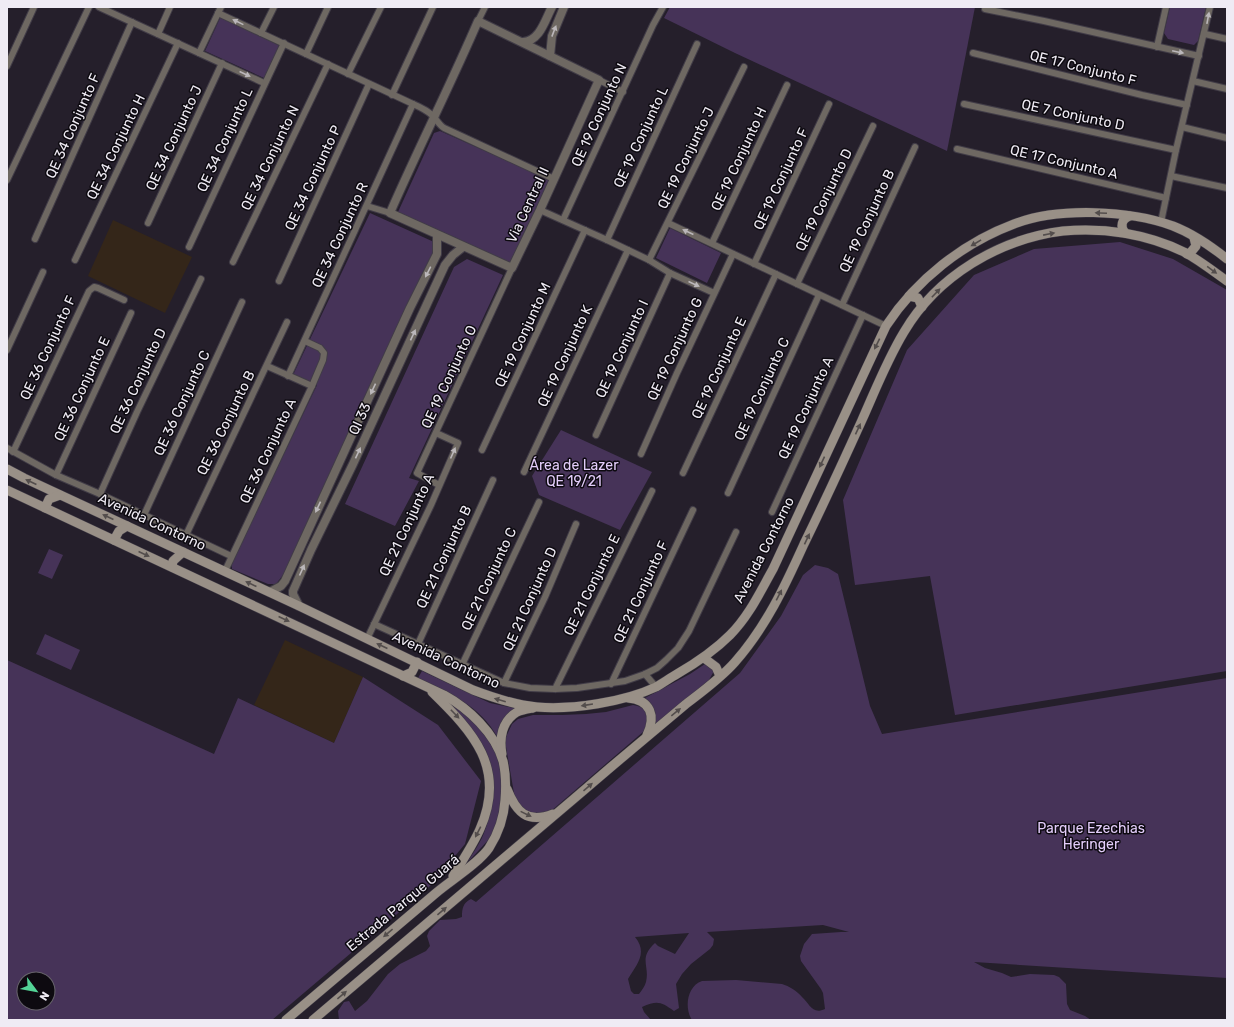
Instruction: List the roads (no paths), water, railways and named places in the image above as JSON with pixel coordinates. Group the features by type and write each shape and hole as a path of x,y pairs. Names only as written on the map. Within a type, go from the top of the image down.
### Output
{"main road":[{"name":"Avenida Contorno","path":"7,469 270,592 452,680 494,698 538,707 571,707 625,697 656,687 704,658 730,635 744,619 757,599 773,569 886,326 897,309 909,296 927,278 956,255 977,242 1015,224 1032,219 1070,214 1110,214 1161,222 1174,227 1227,259"},
{"path":"1125,233 1122,229 1123,220 1130,216"},
{"path":"313,1020 733,665 762,628 775,604 829,493 904,332 922,307 939,289 961,270 1003,247 1036,236 1086,229 1125,233 1159,242 1187,254 1227,281"},
{"path":"1187,254 1196,246 1194,238"},
{"path":"909,296 918,298 922,307"},
{"path":"871,357 872,365 875,368 882,370 886,368"},
{"path":"7,490 457,702 468,711 490,736 498,749 503,762"},
{"path":"45,508 49,499 60,495"},
{"path":"114,540 119,531 127,526"},
{"path":"172,567 173,561 183,552"},
{"path":"704,658 716,667 720,676"},
{"path":"403,676 412,672 417,662"},
{"path":"427,687 458,717 476,742 484,756 488,773 489,796 487,808 480,829 450,881"},
{"path":"625,697 638,699 649,709 652,724 646,737"},
{"path":"538,707 517,712 506,722 502,732 500,744 506,788 515,806 525,815 534,818 545,817 558,812"},
{"name":"Estrada Parque Guará","path":"286,1020 488,849 505,812 506,788"}],"street":[{"path":"7,66 34,7"},
{"path":"7,180 89,7"},
{"path":"99,7 112,10 132,22 264,83"},
{"path":"158,34 170,7"},
{"path":"261,33 274,7"},
{"path":"306,54 328,7"},
{"path":"348,74 381,7"},
{"path":"392,94 433,7"},
{"path":"390,214 410,167 485,7"},
{"path":"523,42 529,42 535,38 552,7"},
{"path":"550,56 552,36 564,7"},
{"name":"QE 19 Conjunto N","path":"563,220 656,19 663,7"},
{"path":"1157,47 1166,7"},
{"path":"1161,222 1176,150 1194,81 1210,7"},
{"path":"985,9 1199,56"},
{"path":"199,53 220,10 261,33 425,110 444,128 554,179"},
{"path":"478,21 623,92"},
{"name":"QE 34 Conjunto F","path":"35,239 132,22"},
{"path":"1205,34 1227,39"},
{"name":"QE 34 Conjunto H","path":"75,260 178,43"},
{"name":"QE 34 Conjunto L","path":"189,247 264,83 284,43"},
{"name":"QE 19 Conjunto L","path":"607,240 697,44"},
{"name":"QE 17 Conjunto F","path":"973,53 1187,105"},
{"name":"QE 34 Conjunto J","path":"148,222 222,63"},
{"name":"QE 34 Conjunto N","path":"232,262 328,64"},
{"name":"QE 19 Conjunto J","path":"649,260 744,67"},
{"name":"Via Central II","path":"512,268 599,80"},
{"path":"1194,81 1227,89"},
{"name":"QE 34 Conjunto P","path":"280,281 369,84"},
{"name":"QE 19 Conjunto H","path":"712,243 787,85"},
{"name":"QE 34 Conjunto R","path":"288,376 413,104"},
{"name":"QE 19 Conjunto F","path":"754,264 829,104"},
{"name":"QE 7 Conjunto D","path":"964,104 1176,150"},
{"name":"QE 19 Conjunto D","path":"797,284 874,126"},
{"path":"1182,128 1227,138"},
{"name":"QE 19 Conjunto B","path":"842,305 915,147"},
{"name":"QE 17 Conjunto A","path":"957,149 1166,198"},
{"path":"1171,176 1227,188"},
{"path":"367,206 390,214 512,268"},
{"path":"540,210 649,260 670,273 714,293"},
{"path":"668,223 886,326"},
{"name":"QE 19 Conjunto M","path":"482,450 585,230"},
{"name":"QI 33","path":"270,592 283,584 410,308 437,254 437,235"},
{"name":"QI 33","path":"299,606 293,594 294,588 311,550 445,265 453,255 463,247"},
{"name":"QE 19 Conjunto K","path":"524,472 628,250"},
{"name":"QE 19 Conjunto G","path":"641,454 733,254"},
{"name":"QE 19 Conjunto O","path":"439,486 417,473 512,268"},
{"path":"7,350 43,272"},
{"name":"QE 19 Conjunto I","path":"596,435 670,273"},
{"name":"QE 19 Conjunto E","path":"683,473 776,274"},
{"name":"QE 36 Conjunto D","path":"100,494 140,405 201,279"},
{"name":"QE 36 Conjunto F","path":"13,452 89,291 94,287 98,288 124,300"},
{"name":"QE 19 Conjunto C","path":"728,493 819,295"},
{"name":"QE 36 Conjunto C","path":"144,515 242,302"},
{"path":"410,308 423,314"},
{"name":"QE 36 Conjunto E","path":"56,475 131,313"},
{"name":"QE 19 Conjunto A","path":"772,512 862,315"},
{"name":"QE 36 Conjunto B","path":"186,535 287,322"},
{"path":"305,341 320,348 324,353 323,360 312,386"},
{"name":"QE 36 Conjunto A","path":"225,571 312,386 267,366"},
{"name":"QE 21 Conjunto A","path":"367,639 458,443 436,433"},
{"path":"7,448 56,475 100,494 231,556"},
{"name":"QE 21 Conjunto B","path":"418,644 493,480"},
{"name":"QE 21 Conjunto E","path":"555,689 652,491"},
{"name":"QE 21 Conjunto C","path":"462,665 539,502"},
{"name":"QE 21 Conjunto F","path":"611,684 693,510"},
{"name":"QE 21 Conjunto D","path":"504,683 545,597 576,524"},
{"path":"374,624 504,683 530,688 555,689 611,684 625,681 657,668 678,648 689,631 736,532"},
{"path":"301,545 311,550"},
{"path":"645,674 656,687"}],"park label":[{"name":"Área de Lazer QE 19/21","path":"574,474"},
{"name":"Parque Ezechias Heringer","path":"1091,836"}]}
